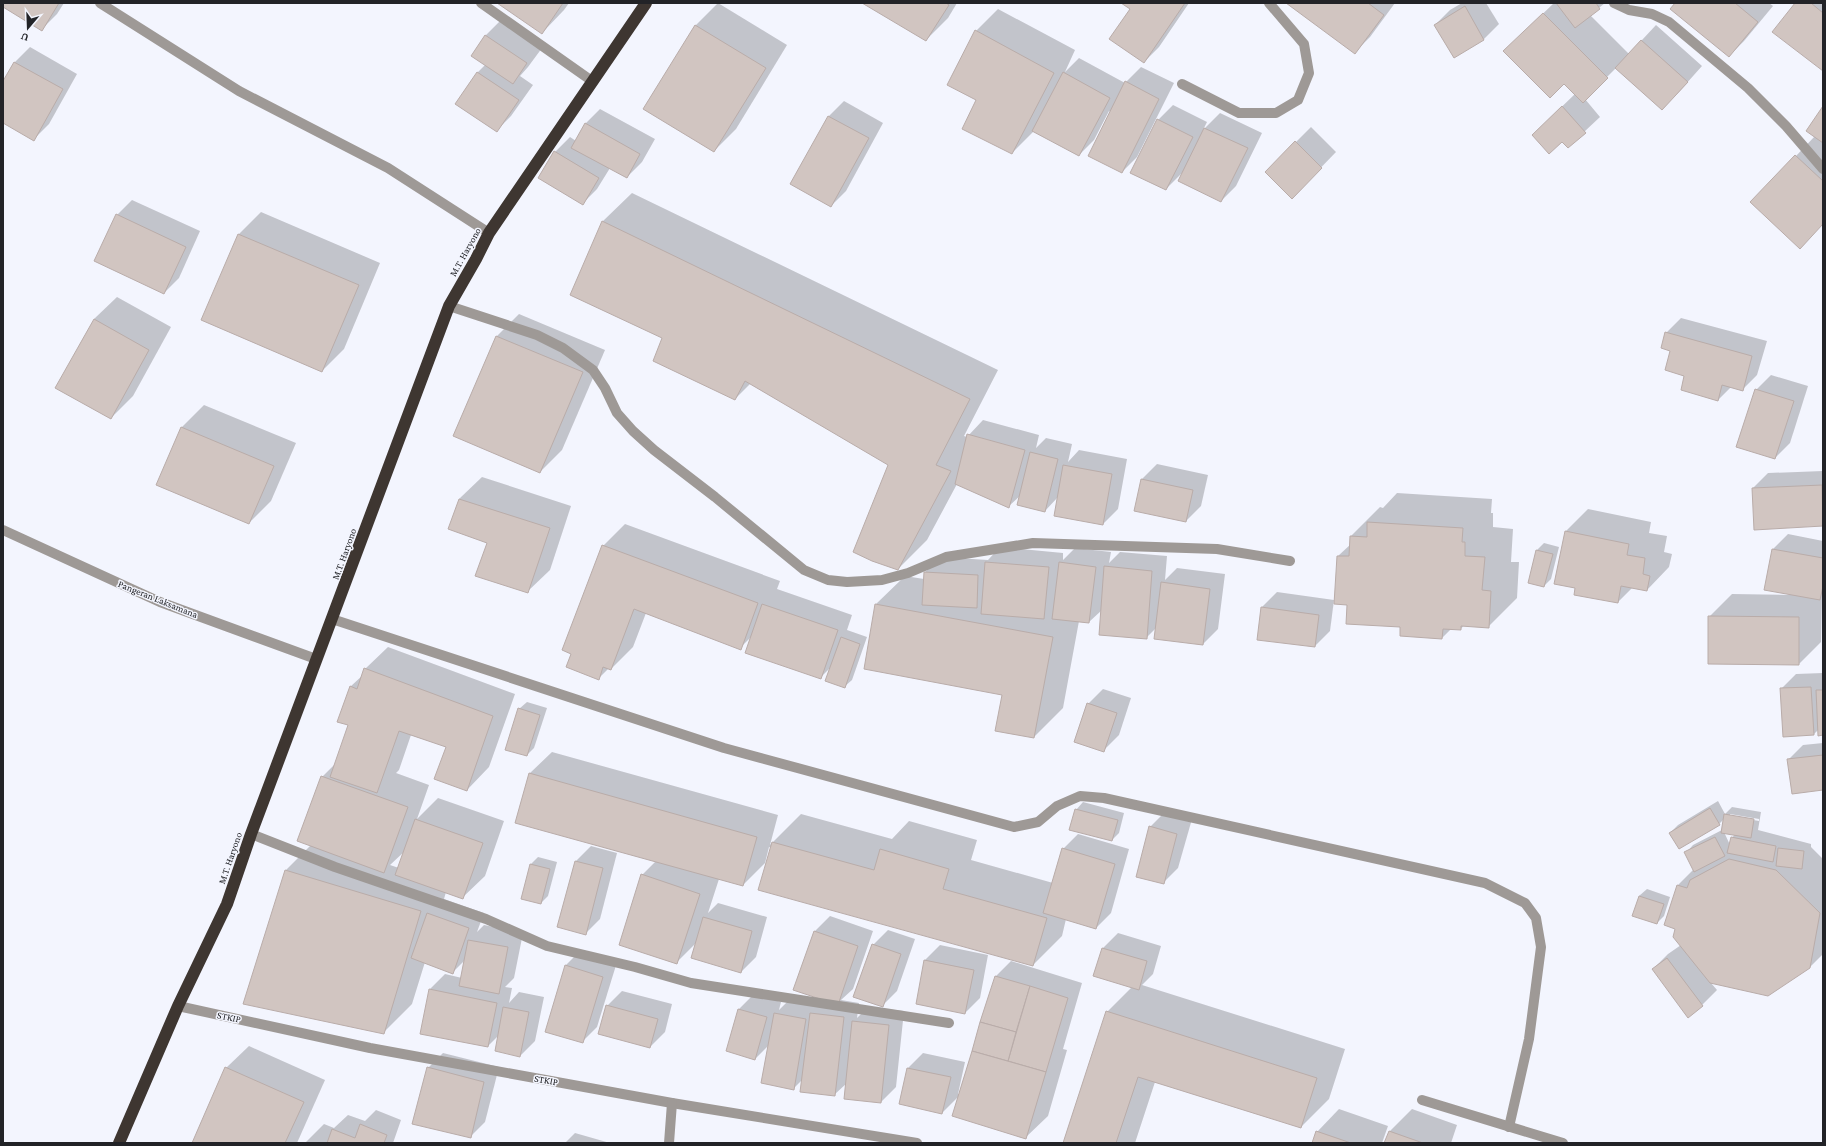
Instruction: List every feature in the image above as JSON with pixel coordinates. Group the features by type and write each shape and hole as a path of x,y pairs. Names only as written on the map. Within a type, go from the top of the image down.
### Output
{"highway":[{"name":"M.T. Haryono","path":"119,1143 178,1006 227,904 251,834 449,306 489,233 646,3"}],"street":[{"path":"100,3 239,91 388,168 489,233"},
{"path":"481,3 592,81"},
{"path":"1182,84 1239,112 1276,113 1298,100 1309,73 1304,44 1269,3"},
{"path":"1614,3 1629,10 1652,14 1669,22 1748,88 1786,126 1823,169"},
{"path":"449,306 537,335 563,348 593,370 617,413 633,431 654,450 715,497 804,570 828,580 847,582 882,580 908,573 946,557 1033,543 1217,550 1290,561"},
{"name":"Pangeran Laksamana","path":"3,530 160,602 316,659"},
{"path":"332,619 724,748 1014,827 1038,822 1058,806 1080,796 1104,798 1485,883 1525,904 1536,918 1541,947 1529,1039 1509,1127"},
{"path":"251,834 335,867 486,920 547,946 635,967 691,983 949,1023"},
{"name":"STKIP","path":"178,1006 370,1048 672,1103 917,1143"},
{"path":"1422,1100 1563,1143"},
{"path":"669,1143 672,1103"}],"building":[{"path":"3,3 59,3 42,31 3,7"},
{"path":"497,3 563,3 542,34"},
{"path":"862,3 946,3 949,5 926,41"},
{"path":"1121,3 1185,3 1144,63 1109,39 1130,9"},
{"path":"1286,3 1368,3 1384,15 1355,54"},
{"path":"1556,3 1596,3 1600,9 1575,28"},
{"path":"1675,3 1735,3 1758,22 1729,57 1670,9"},
{"path":"1795,3 1811,3 1823,13 1823,71 1772,32"},
{"path":"1465,6 1484,40 1454,58 1434,25"},
{"path":"1543,13 1608,78 1583,103 1564,84 1550,98 1503,51"},
{"path":"695,25 766,68 714,152 643,109"},
{"path":"975,30 1054,73 1012,154 962,129 976,100 947,85"},
{"path":"485,35 527,63 513,84 471,56"},
{"path":"1641,40 1688,82 1662,110 1615,68"},
{"path":"14,62 63,89 34,141 3,123 3,81"},
{"path":"477,72 519,100 497,132 455,104"},
{"path":"1063,72 1110,98 1079,156 1032,131"},
{"path":"1125,81 1159,99 1122,173 1088,156"},
{"path":"1562,106 1586,133 1568,148 1562,142 1549,154 1532,135"},
{"path":"1823,106 1823,143 1806,131"},
{"path":"828,116 869,138 831,207 790,184"},
{"path":"1157,119 1193,137 1166,190 1130,173"},
{"path":"585,123 640,154 627,178 571,148"},
{"path":"1204,128 1248,148 1221,202 1178,181"},
{"path":"1295,141 1322,168 1292,199 1265,172"},
{"path":"554,151 599,178 583,205 538,178"},
{"path":"1795,155 1823,181 1823,224 1800,249 1750,202"},
{"path":"116,214 186,247 164,294 94,261"},
{"path":"602,221 970,399 936,465 951,471 898,570 872,561 853,552 888,465 745,381 735,400 653,361 662,338 570,295"},
{"path":"238,234 359,285 322,372 201,320"},
{"path":"94,319 149,350 111,419 55,388"},
{"path":"1665,332 1752,356 1743,391 1722,385 1718,401 1681,390 1684,376 1665,370 1670,351 1661,348"},
{"path":"496,336 583,372 540,473 453,436"},
{"path":"1755,389 1794,401 1775,459 1736,447"},
{"path":"181,427 274,466 249,524 156,485"},
{"path":"967,434 1025,450 1009,508 955,484"},
{"path":"1030,452 1058,459 1045,512 1017,505"},
{"path":"1063,465 1112,474 1103,525 1054,516"},
{"path":"1141,479 1193,490 1186,522 1134,511"},
{"path":"1822,485 1823,526 1754,530 1752,488"},
{"path":"459,499 550,528 528,593 475,576 487,543 448,529"},
{"path":"1367,522 1463,528 1462,542 1465,542 1465,556 1485,557 1482,590 1491,591 1489,628 1461,626 1461,630 1443,629 1442,639 1400,636 1400,627 1346,624 1347,605 1334,604 1337,556 1349,556 1350,536 1367,537"},
{"path":"1565,531 1629,544 1627,555 1645,558 1643,574 1650,576 1647,591 1621,586 1618,603 1574,595 1575,588 1554,584"},
{"path":"602,545 758,603 741,650 634,609 611,670 603,667 599,680 566,667 571,654 562,650"},
{"path":"1772,549 1823,558 1823,586 1820,600 1764,590"},
{"path":"1536,550 1553,554 1544,587 1528,583"},
{"path":"985,562 1049,567 1044,619 981,614"},
{"path":"1059,562 1096,567 1089,623 1052,619"},
{"path":"1104,566 1152,571 1147,639 1099,635"},
{"path":"924,572 978,575 977,608 922,605"},
{"path":"1161,582 1210,589 1203,645 1154,639"},
{"path":"762,604 838,630 821,679 745,653"},
{"path":"875,604 1053,637 1034,738 995,731 1002,695 864,669"},
{"path":"1261,607 1319,615 1315,647 1257,640"},
{"path":"1708,616 1799,617 1799,665 1708,664"},
{"path":"841,637 860,644 845,688 825,681"},
{"path":"364,668 493,716 467,791 434,779 446,747 399,731 377,793 330,777 348,725 337,722 350,686 357,689"},
{"path":"1811,687 1814,735 1783,737 1780,688"},
{"path":"1816,690 1823,690 1823,735 1818,736"},
{"path":"1087,703 1117,713 1104,752 1074,742"},
{"path":"518,708 540,715 527,756 505,750"},
{"path":"1823,755 1823,790 1792,794 1787,759"},
{"path":"529,773 757,837 743,886 515,823"},
{"path":"321,776 408,807 384,873 297,841"},
{"path":"1710,808 1720,825 1679,849 1669,833"},
{"path":"1075,809 1118,820 1112,841 1069,830"},
{"path":"1724,814 1754,819 1751,838 1721,833"},
{"path":"415,819 483,843 463,899 395,875"},
{"path":"1149,826 1177,834 1164,884 1136,877"},
{"path":"1715,837 1725,856 1694,872 1684,852"},
{"path":"1731,837 1776,846 1773,862 1727,853"},
{"path":"772,842 874,870 880,849 949,869 943,889 1047,918 1033,966 758,890"},
{"path":"1062,848 1115,864 1096,929 1043,913"},
{"path":"1778,848 1804,851 1802,869 1776,866"},
{"path":"1729,859 1776,870 1820,913 1810,968 1768,996 1710,983 1673,937 1675,929 1664,925 1677,885 1687,888 1690,880"},
{"path":"575,861 603,868 586,935 557,927"},
{"path":"530,864 550,869 541,904 521,899"},
{"path":"285,870 421,911 384,1034 243,1004"},
{"path":"641,874 700,894 677,964 619,945"},
{"path":"1639,896 1664,904 1657,924 1632,916"},
{"path":"427,913 469,928 453,974 411,958"},
{"path":"703,917 752,931 741,973 691,958"},
{"path":"814,931 858,946 838,1005 793,990"},
{"path":"468,940 508,947 499,994 459,986"},
{"path":"872,944 901,954 883,1007 853,997"},
{"path":"1102,948 1147,961 1139,990 1093,976"},
{"path":"1667,958 1703,1006 1688,1018 1652,969"},
{"path":"924,960 974,970 965,1014 916,1004"},
{"path":"565,965 603,977 583,1043 545,1032"},
{"path":"995,976 1030,986 1016,1032 980,1022"},
{"path":"1030,986 1068,998 1046,1072 1008,1061"},
{"path":"429,989 497,1003 488,1047 420,1034"},
{"path":"606,1005 658,1019 650,1048 598,1034"},
{"path":"503,1007 529,1012 520,1057 495,1051"},
{"path":"738,1009 767,1017 755,1060 726,1051"},
{"path":"1106,1011 1317,1078 1301,1128 1138,1077 1116,1143 1063,1143"},
{"path":"774,1013 806,1019 794,1090 761,1083"},
{"path":"810,1013 844,1017 835,1096 800,1092"},
{"path":"852,1021 889,1025 881,1103 844,1099"},
{"path":"980,1022 1016,1032 1008,1061 972,1051"},
{"path":"972,1051 1046,1072 1026,1139 952,1116"},
{"path":"225,1067 304,1102 285,1143 192,1143"},
{"path":"427,1067 484,1082 471,1138 412,1124"},
{"path":"907,1068 951,1077 942,1114 899,1104"},
{"path":"360,1124 387,1135 384,1143 327,1143 332,1129 355,1138"},
{"path":"1316,1131 1351,1143 1312,1143"},
{"path":"1389,1131 1423,1143 1384,1143"}]}
